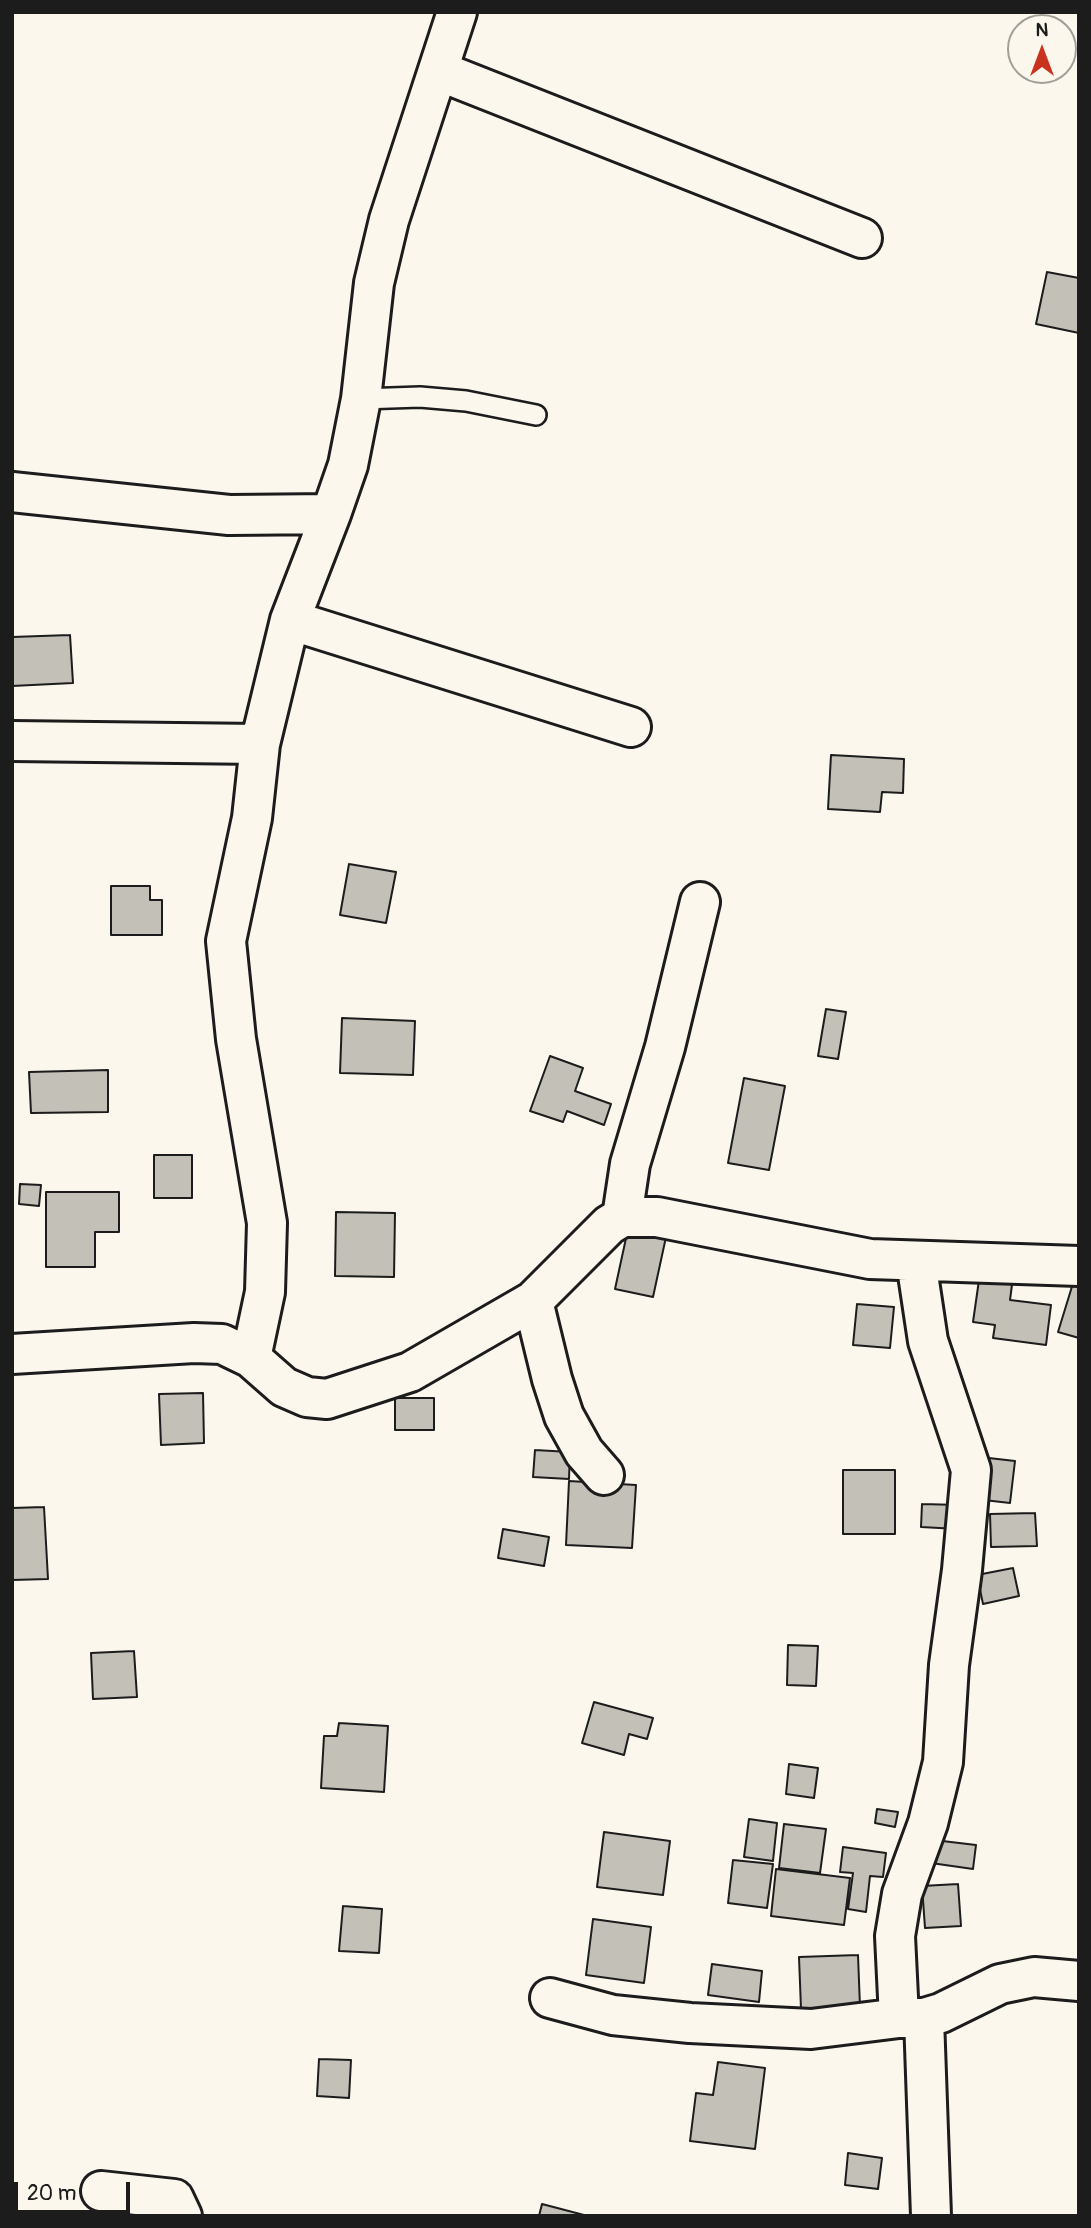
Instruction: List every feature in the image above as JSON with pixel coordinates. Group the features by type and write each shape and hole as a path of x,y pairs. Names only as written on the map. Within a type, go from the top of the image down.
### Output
{"street":[{"path":"251,1358 265,1292 267,1223 236,1040 226,942 252,818 260,744 290,620 348,465 361,399 374,283 393,208 457,12"},
{"path":"439,71 862,238"},
{"path":"12,492 229,514 331,514"},
{"path":"290,620 631,727"},
{"path":"12,741 260,744"},
{"path":"622,1217 630,1164 665,1047 700,902"},
{"path":"12,1353 194,1343 222,1344 251,1358 284,1387 307,1397 327,1399 410,1372 533,1301 609,1225 622,1217 657,1217 870,1259 1079,1266"},
{"path":"916,1261 928,1341 971,1469 962,1570 949,1665 943,1762 928,1823 902,1894 895,1936 912,2018 932,2216"},
{"path":"533,1301 551,1379 564,1416 583,1452 604,1475"},
{"path":"550,1998 613,2015 690,2023 811,2029 941,2013 1000,1984 1034,1977 1079,1981"},
{"path":"101,2191 174,2199 182,2216"}],"lane":[{"path":"361,399 420,397 466,401 536,415"}],"building":[{"path":"1047,272 1079,278 1079,333 1036,324"},
{"path":"70,635 73,683 12,686 12,637"},
{"path":"831,755 904,759 903,793 882,792 880,812 828,809"},
{"path":"349,864 396,872 386,923 340,915"},
{"path":"111,886 150,886 150,900 162,900 162,935 111,935"},
{"path":"826,1009 846,1012 838,1059 818,1056"},
{"path":"342,1018 415,1021 413,1075 340,1073"},
{"path":"550,1056 583,1068 575,1091 611,1104 604,1125 567,1111 563,1122 530,1111"},
{"path":"108,1070 108,1112 31,1113 29,1072"},
{"path":"744,1078 785,1086 769,1170 728,1163"},
{"path":"154,1155 192,1155 192,1198 154,1198"},
{"path":"20,1184 41,1185 39,1206 19,1204"},
{"path":"46,1192 119,1192 119,1232 95,1232 95,1267 46,1267"},
{"path":"336,1212 395,1213 394,1277 335,1276"},
{"path":"628,1229 666,1237 653,1297 615,1289"},
{"path":"980,1273 1013,1277 1010,1300 1051,1305 1046,1345 993,1338 995,1325 973,1322"},
{"path":"1074,1280 1079,1282 1079,1338 1058,1332"},
{"path":"857,1304 894,1307 890,1348 853,1345"},
{"path":"203,1393 204,1443 161,1445 159,1394"},
{"path":"395,1398 434,1398 434,1430 395,1430"},
{"path":"535,1450 570,1452 569,1479 533,1477"},
{"path":"980,1457 1015,1461 1010,1503 975,1499"},
{"path":"843,1470 895,1470 895,1534 843,1534"},
{"path":"569,1481 636,1485 632,1548 566,1545"},
{"path":"922,1504 959,1505 958,1529 921,1527"},
{"path":"44,1507 48,1579 12,1580 12,1508"},
{"path":"1035,1513 1037,1546 991,1547 990,1514"},
{"path":"503,1529 549,1537 544,1566 498,1558"},
{"path":"1013,1568 1019,1596 983,1604 977,1575"},
{"path":"788,1645 818,1646 816,1686 787,1685"},
{"path":"134,1651 137,1697 93,1699 91,1653"},
{"path":"594,1702 653,1718 647,1739 629,1734 624,1755 582,1743"},
{"path":"339,1723 388,1726 384,1792 321,1788 324,1736 337,1736"},
{"path":"789,1764 818,1768 814,1798 786,1794"},
{"path":"877,1809 898,1812 895,1827 875,1823"},
{"path":"749,1819 777,1823 773,1861 744,1857"},
{"path":"784,1824 826,1829 820,1873 779,1868"},
{"path":"604,1832 670,1841 663,1895 597,1887"},
{"path":"934,1840 976,1845 973,1869 931,1863"},
{"path":"843,1847 886,1853 883,1877 870,1876 866,1912 848,1909 853,1873 840,1872"},
{"path":"733,1860 773,1864 767,1908 728,1903"},
{"path":"776,1869 850,1878 844,1925 771,1916"},
{"path":"958,1884 961,1926 925,1928 922,1886"},
{"path":"343,1906 382,1909 379,1953 339,1951"},
{"path":"593,1919 651,1927 644,1983 586,1975"},
{"path":"858,1955 860,2007 801,2009 799,1957"},
{"path":"712,1964 762,1971 759,2002 708,1995"},
{"path":"319,2059 351,2060 349,2098 317,2096"},
{"path":"718,2062 765,2068 755,2149 690,2141 696,2093 713,2095"},
{"path":"848,2153 882,2158 878,2189 845,2185"},
{"path":"542,2204 584,2215 584,2216 539,2216"}]}
